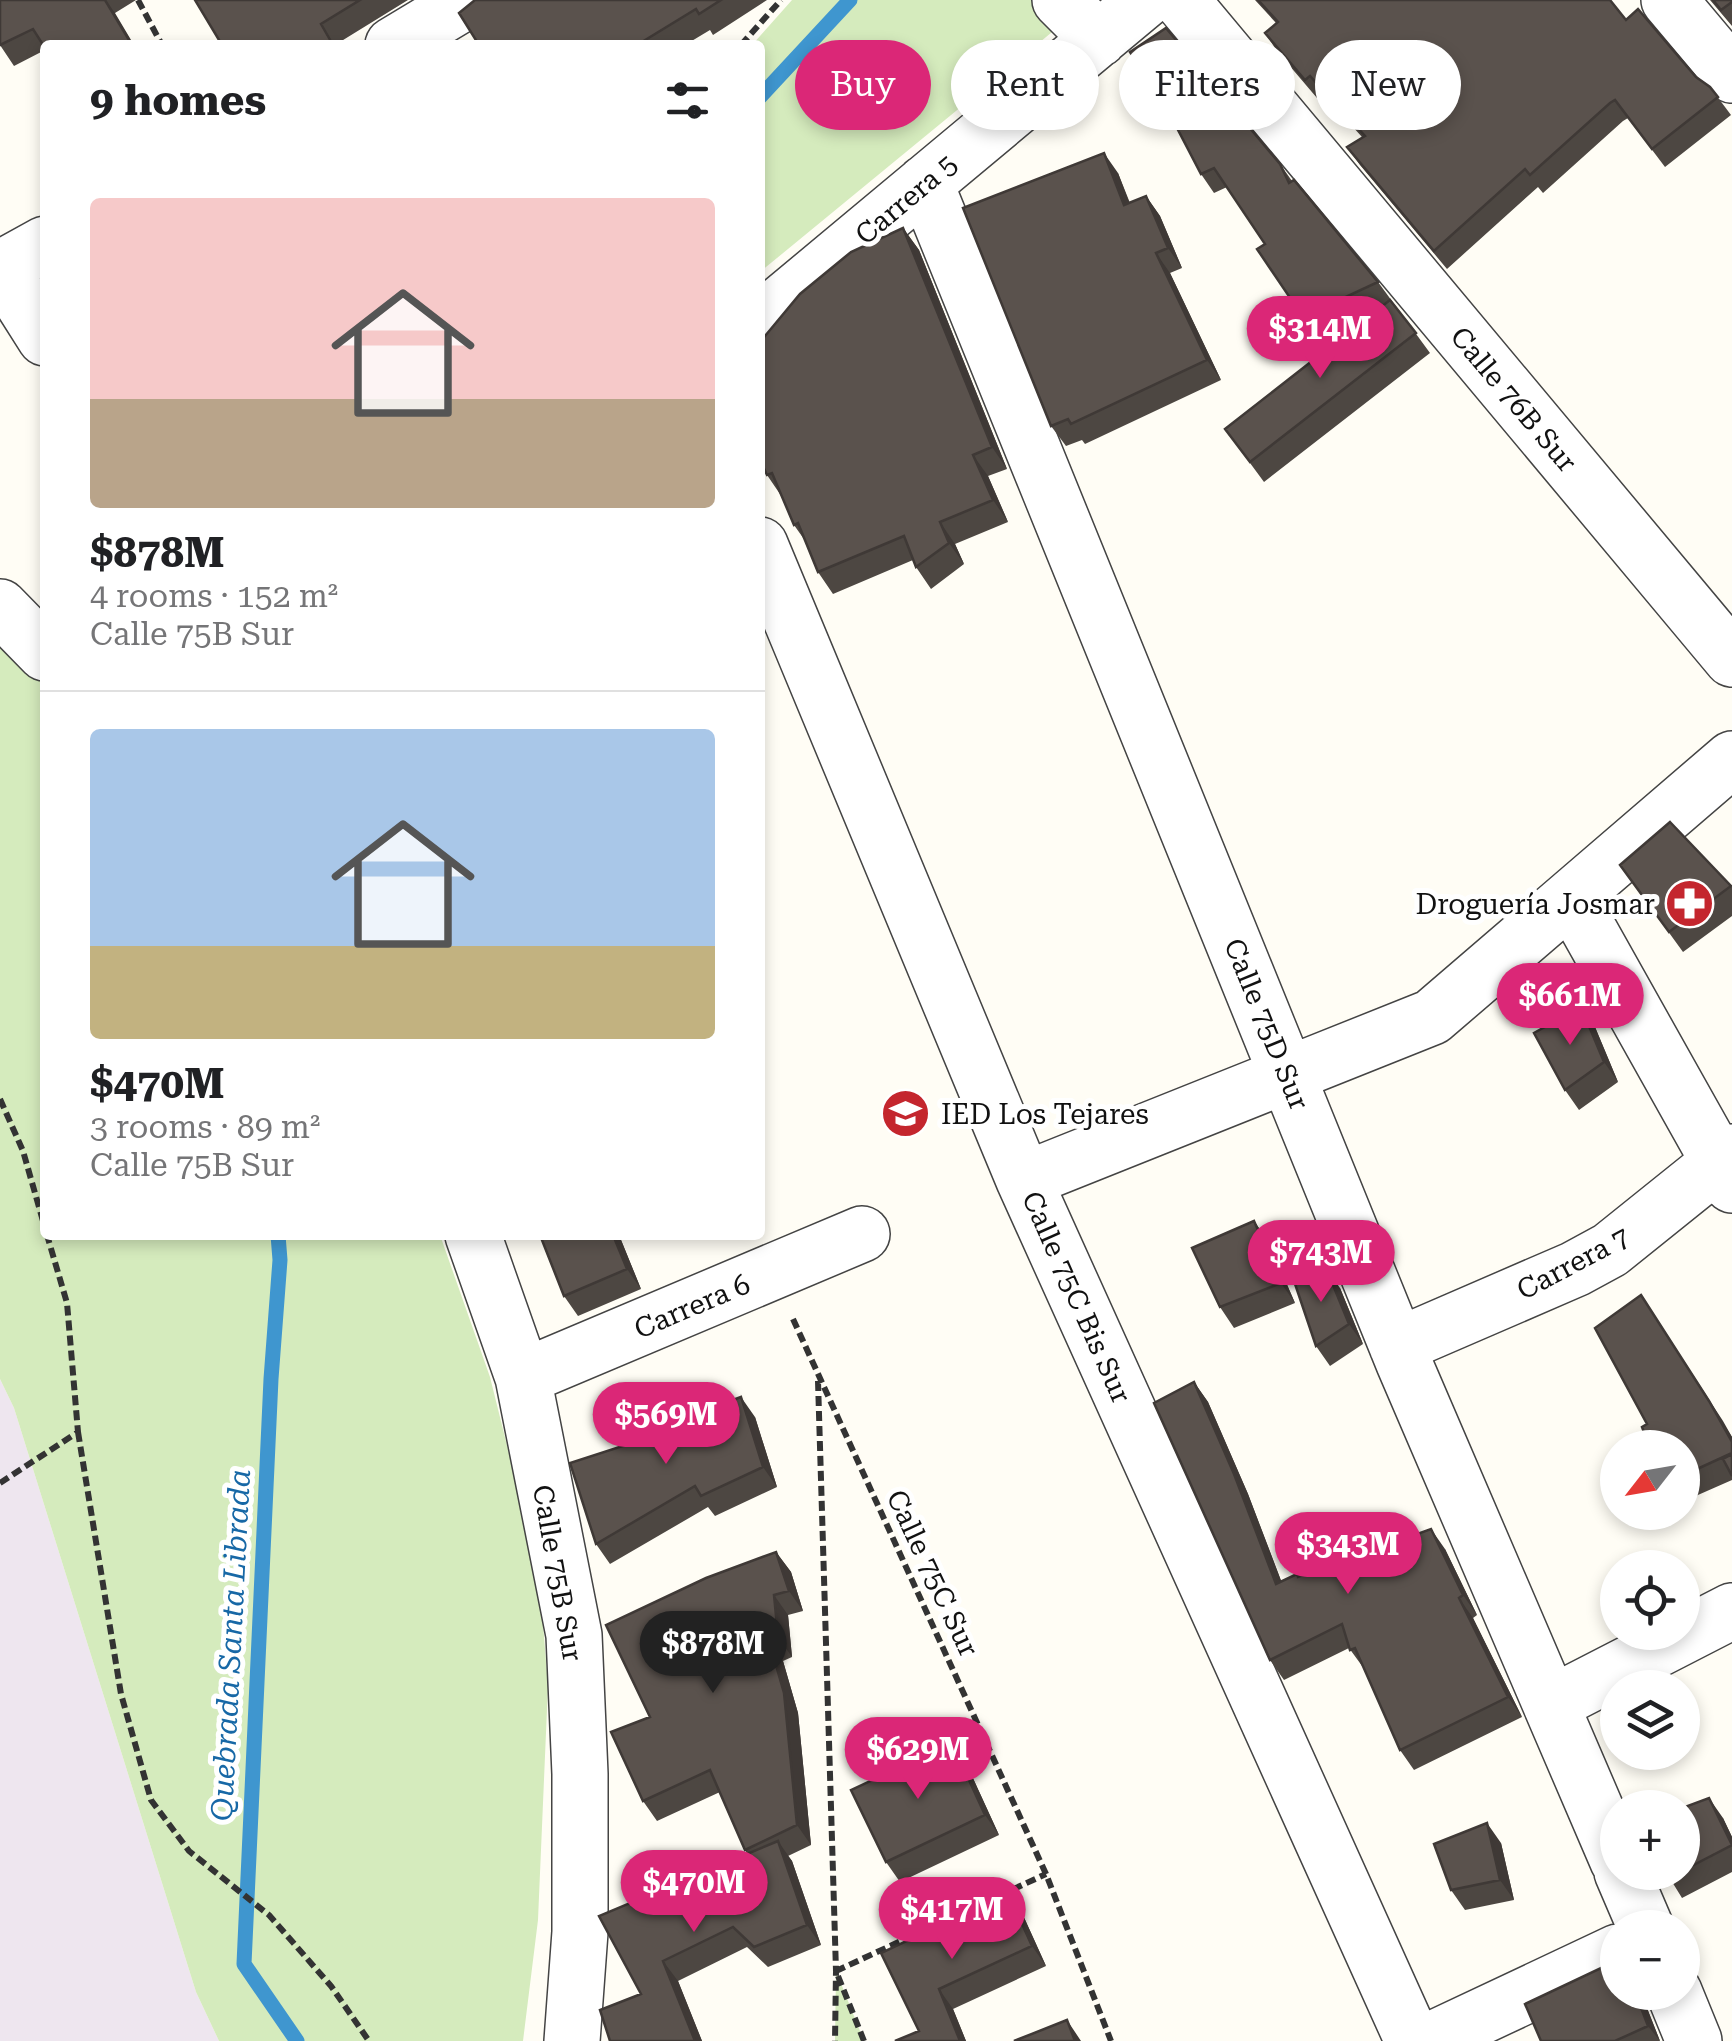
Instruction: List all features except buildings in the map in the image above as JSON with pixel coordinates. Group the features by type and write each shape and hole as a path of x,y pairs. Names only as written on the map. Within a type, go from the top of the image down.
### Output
{"street":[{"path":"401,40 468,0"},
{"path":"1060,0 1098,39"},
{"name":"Carrera 5","path":"765,316 1145,0"},
{"name":"Calle 76B Sur","path":"1182,0 1732,659"},
{"path":"1669,0 1732,75"},
{"name":"Calle 75D Sur","path":"925,183 1398,1346 1600,1819"},
{"path":"40,247 0,268 40,330"},
{"name":"Calle 75C Bis Sur","path":"765,557 1024,1180 1414,2041"},
{"path":"0,607 40,648"},
{"path":"1024,1180 1432,1017 1732,759"},
{"path":"1571,898 1728,1167"},
{"name":"Carrera 7","path":"1398,1346 1575,1269 1610,1250 1728,1167"},
{"name":"Carrera 6","path":"523,1377 862,1234"},
{"name":"Calle 75B Sur","path":"475,1240 523,1377 574,1635 580,1774 580,1932 572,2041"},
{"path":"1550,1704 1732,1611"},
{"path":"1428,2041 1600,1960"},
{"path":"1681,2010 1694,2041"}],"path":[{"path":"138,0 159,40"},
{"path":"746,40 782,0"},
{"path":"0,1099 22,1151 40,1211"},
{"path":"48,1240 67,1303 78,1432 121,1694 151,1800 189,1851 269,1915 331,1986 370,2041"},
{"name":"Calle 75C Sur","path":"773,1272 1046,1874 1111,2041"},
{"path":"818,1375 836,1972 834,2041"},
{"path":"0,1483 78,1432"},
{"path":"836,1972 1046,1874"},
{"path":"836,1972 864,2041"}],"shaded area":[{"path":"0,1379 14,1408 196,1992 219,2041 0,2041"}],"green space":[{"path":"792,0 1091,0 1042,40 951,40 951,115 765,268 765,40 756,40"},
{"path":"0,633 40,672 40,1240 442,1240 490,1377 539,1574 548,1686 538,1920 523,2041 219,2041 196,1992 14,1408 0,1379"},
{"path":"836,1971 864,2041 835,2041"}],"waterway":[{"name":"Quebrada Santa Librada","path":"765,92 850,0"},
{"name":"Quebrada Santa Librada","path":"278,1240 244,1964 297,2041"}],"place":[{"name":"Droguería Josmar","path":"1690,904"},
{"name":"IED Los Tejares","path":"906,1114"}]}
